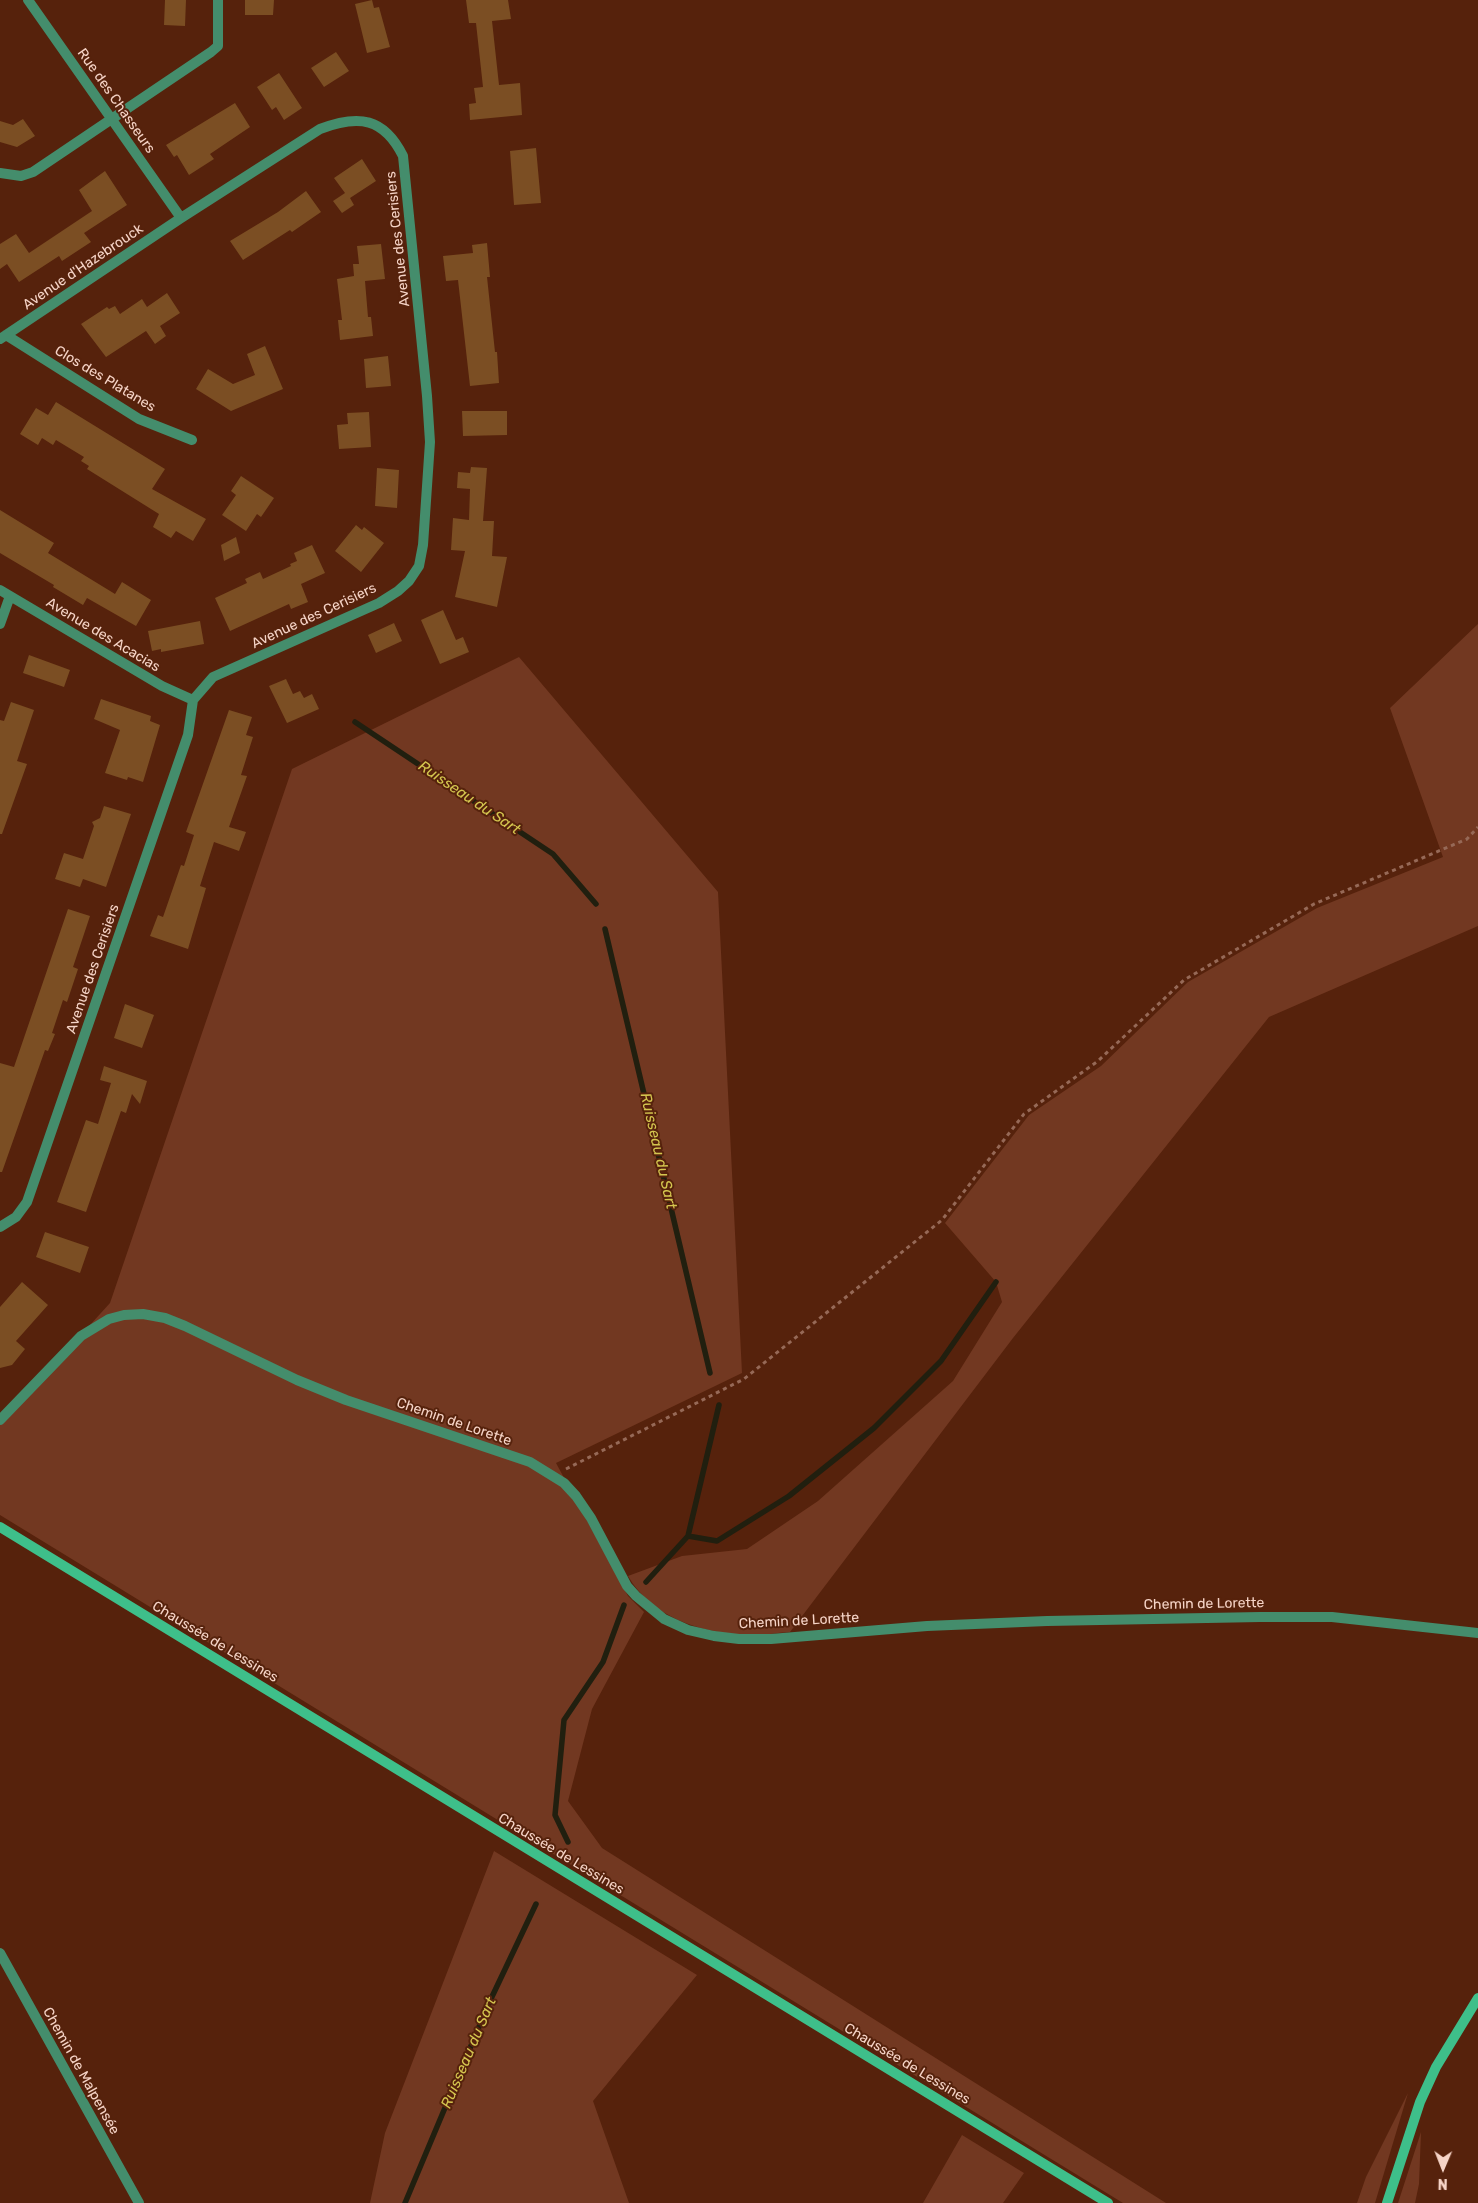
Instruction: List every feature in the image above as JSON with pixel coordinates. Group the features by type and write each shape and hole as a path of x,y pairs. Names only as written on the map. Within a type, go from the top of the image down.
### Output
{"main road":[{"name":"Chaussée de Lessines","path":"0,1527 1108,2203"},
{"path":"1387,2203 1420,2102 1436,2067 1478,1998"}],"street":[{"name":"Rue des Chasseurs","path":"28,0 181,218"},
{"path":"0,173 21,176 33,172 218,46 218,0"},
{"name":"Avenue des Cerisiers","path":"0,1227 16,1217 27,1202 188,735 193,700 213,677 379,603 398,592 409,581 418,566 422,546 430,442 403,156 394,139 379,126 360,121 341,121 320,129 181,218"},
{"name":"Avenue d'Hazebrouck","path":"3,337 181,218"},
{"name":"Clos des Platanes","path":"3,337 140,419 192,440"},
{"name":"Avenue des Acacias","path":"0,590 162,686 193,700"},
{"path":"0,624 10,596"},
{"name":"Chemin de Lorette","path":"0,1420 81,1336 96,1325 109,1320 143,1314 165,1318 178,1323 305,1383 346,1400 530,1462 564,1483 591,1518 627,1586 636,1596 664,1619 688,1630 739,1639 927,1626 1047,1621 1332,1617 1478,1632"},
{"name":"Chemin de Malpensée","path":"0,1953 139,2203"}],"path":[{"path":"552,1476 744,1379 942,1220 1024,1114 1098,1062 1184,980 1314,904 1467,839 1478,826"}],"shaded area":[{"path":"1478,624 1478,926 1269,1017 1013,1338 790,1632 750,1635 710,1630 678,1620 650,1602 628,1576 682,1556 747,1549 818,1501 953,1381 1002,1302 996,1282 945,1223 1029,1115 1101,1066 1188,982 1317,908 1443,857 1390,708"},
{"path":"519,657 718,892 742,1373 556,1463 628,1596 644,1612 592,1709 568,1801 602,1848 1166,2203 1123,2203 0,1515 0,1424 110,1303 292,769"},
{"path":"494,1851 697,1975 593,2101 629,2203 370,2203 385,2133"},
{"path":"1408,2093 1375,2203 1357,2203 1366,2177"},
{"path":"1421,2132 1419,2184 1415,2203 1398,2203"},
{"path":"962,2135 1024,2173 1003,2203 923,2203"}],"building":[{"path":"165,0 186,0 185,26 164,25"},
{"path":"245,0 274,0 273,15 245,15"},
{"path":"372,0 374,8 379,7 390,47 367,53 355,4"},
{"path":"466,0 508,0 511,19 492,21 499,85 520,83 522,115 470,120 469,104 476,103 474,88 483,87 476,23 469,23"},
{"path":"336,52 349,71 324,87 311,68"},
{"path":"279,73 302,108 284,120 276,107 272,110 257,87"},
{"path":"235,103 250,127 210,154 214,159 189,175 177,155 174,157 166,145"},
{"path":"23,119 35,136 17,147 0,142 0,121 13,125"},
{"path":"536,148 541,203 514,205 510,151"},
{"path":"362,159 376,181 350,198 354,205 342,213 333,201 345,193 334,178"},
{"path":"105,171 127,205 84,233 91,242 62,261 59,256 19,282 7,264 0,269 0,244 16,234 29,253 92,211 79,190"},
{"path":"306,191 321,212 292,232 290,230 243,260 230,241 278,212"},
{"path":"487,243 490,277 487,277 499,383 470,386 458,280 446,281 443,256 473,253 472,245"},
{"path":"381,244 385,279 365,281 368,317 371,317 373,336 340,340 338,320 342,320 337,279 354,276 353,264 359,264 357,246"},
{"path":"167,293 180,313 160,326 166,336 155,344 146,331 106,357 81,324 107,307 109,309 115,306 120,314 142,299 147,307"},
{"path":"265,346 283,389 231,411 196,389 208,369 233,384 255,375 247,354"},
{"path":"388,356 391,386 366,388 364,359"},
{"path":"56,402 165,469 152,489 206,519 193,541 176,531 171,538 153,527 159,514 87,469 89,466 81,461 84,457 56,440 53,445 42,438 38,445 20,434 36,408 48,415"},
{"path":"462,411 507,411 507,435 463,436"},
{"path":"369,412 371,447 339,449 337,425 348,424 347,413"},
{"path":"471,467 487,468 483,521 494,521 492,556 507,557 497,607 455,597 465,551 451,550 453,518 469,520 470,489 457,488 458,472 470,473"},
{"path":"377,468 399,470 397,508 375,506"},
{"path":"241,476 274,498 261,517 257,514 246,531 222,515 236,495 231,491"},
{"path":"0,510 54,543 48,553 115,594 122,582 151,600 136,626 87,598 83,605 53,587 54,585 0,553"},
{"path":"356,525 362,530 364,527 384,543 361,572 335,551"},
{"path":"236,537 240,553 224,561 221,545"},
{"path":"312,545 325,573 301,584 308,602 291,609 289,604 230,631 215,598 247,583 245,579 260,572 263,579 291,566 290,564 297,561 294,553"},
{"path":"443,610 456,640 463,637 469,652 440,664 421,620"},
{"path":"200,621 204,644 161,652 161,649 152,651 148,631"},
{"path":"394,623 402,641 376,653 368,635"},
{"path":"29,655 70,670 64,687 23,673"},
{"path":"286,679 293,694 300,691 304,698 312,694 319,709 287,723 269,686"},
{"path":"101,699 151,716 150,721 160,725 143,782 128,777 127,780 105,773 120,730 94,719"},
{"path":"11,702 34,710 17,761 27,764 2,834 0,834 0,720 4,721"},
{"path":"229,710 252,717 246,735 253,737 241,775 247,776 229,827 246,832 239,851 214,842 200,886 206,888 188,949 150,936 158,915 163,917 181,865 184,866 194,835 186,832"},
{"path":"104,806 131,814 106,887 83,879 80,887 55,879 64,853 83,859 94,826 92,822 100,818"},
{"path":"68,909 90,916 73,967 78,969 67,1002 63,1000 52,1033 55,1034 48,1051 45,1050 2,1172 0,1172 0,1063 14,1067"},
{"path":"125,1004 154,1015 142,1048 114,1038"},
{"path":"104,1066 147,1081 140,1104 132,1094 126,1113 121,1111 86,1212 57,1202 86,1120 98,1124 111,1083 100,1080"},
{"path":"45,1232 89,1247 80,1273 36,1257"},
{"path":"22,1282 48,1305 16,1341 25,1349 12,1365 0,1368 0,1307"}],"waterway":[{"name":"Ruisseau du Sart","path":"355,722 553,854 596,904"},
{"name":"Ruisseau du Sart","path":"605,929 710,1373"},
{"path":"688,1536 717,1541 789,1496 874,1428 941,1361 996,1282"},
{"name":"Ruisseau du Sart","path":"646,1582 688,1536 719,1405"},
{"name":"Ruisseau du Sart","path":"568,1842 555,1815 564,1720 603,1662 624,1605"},
{"name":"Ruisseau du Sart","path":"405,2203 489,2003 536,1904"}]}
